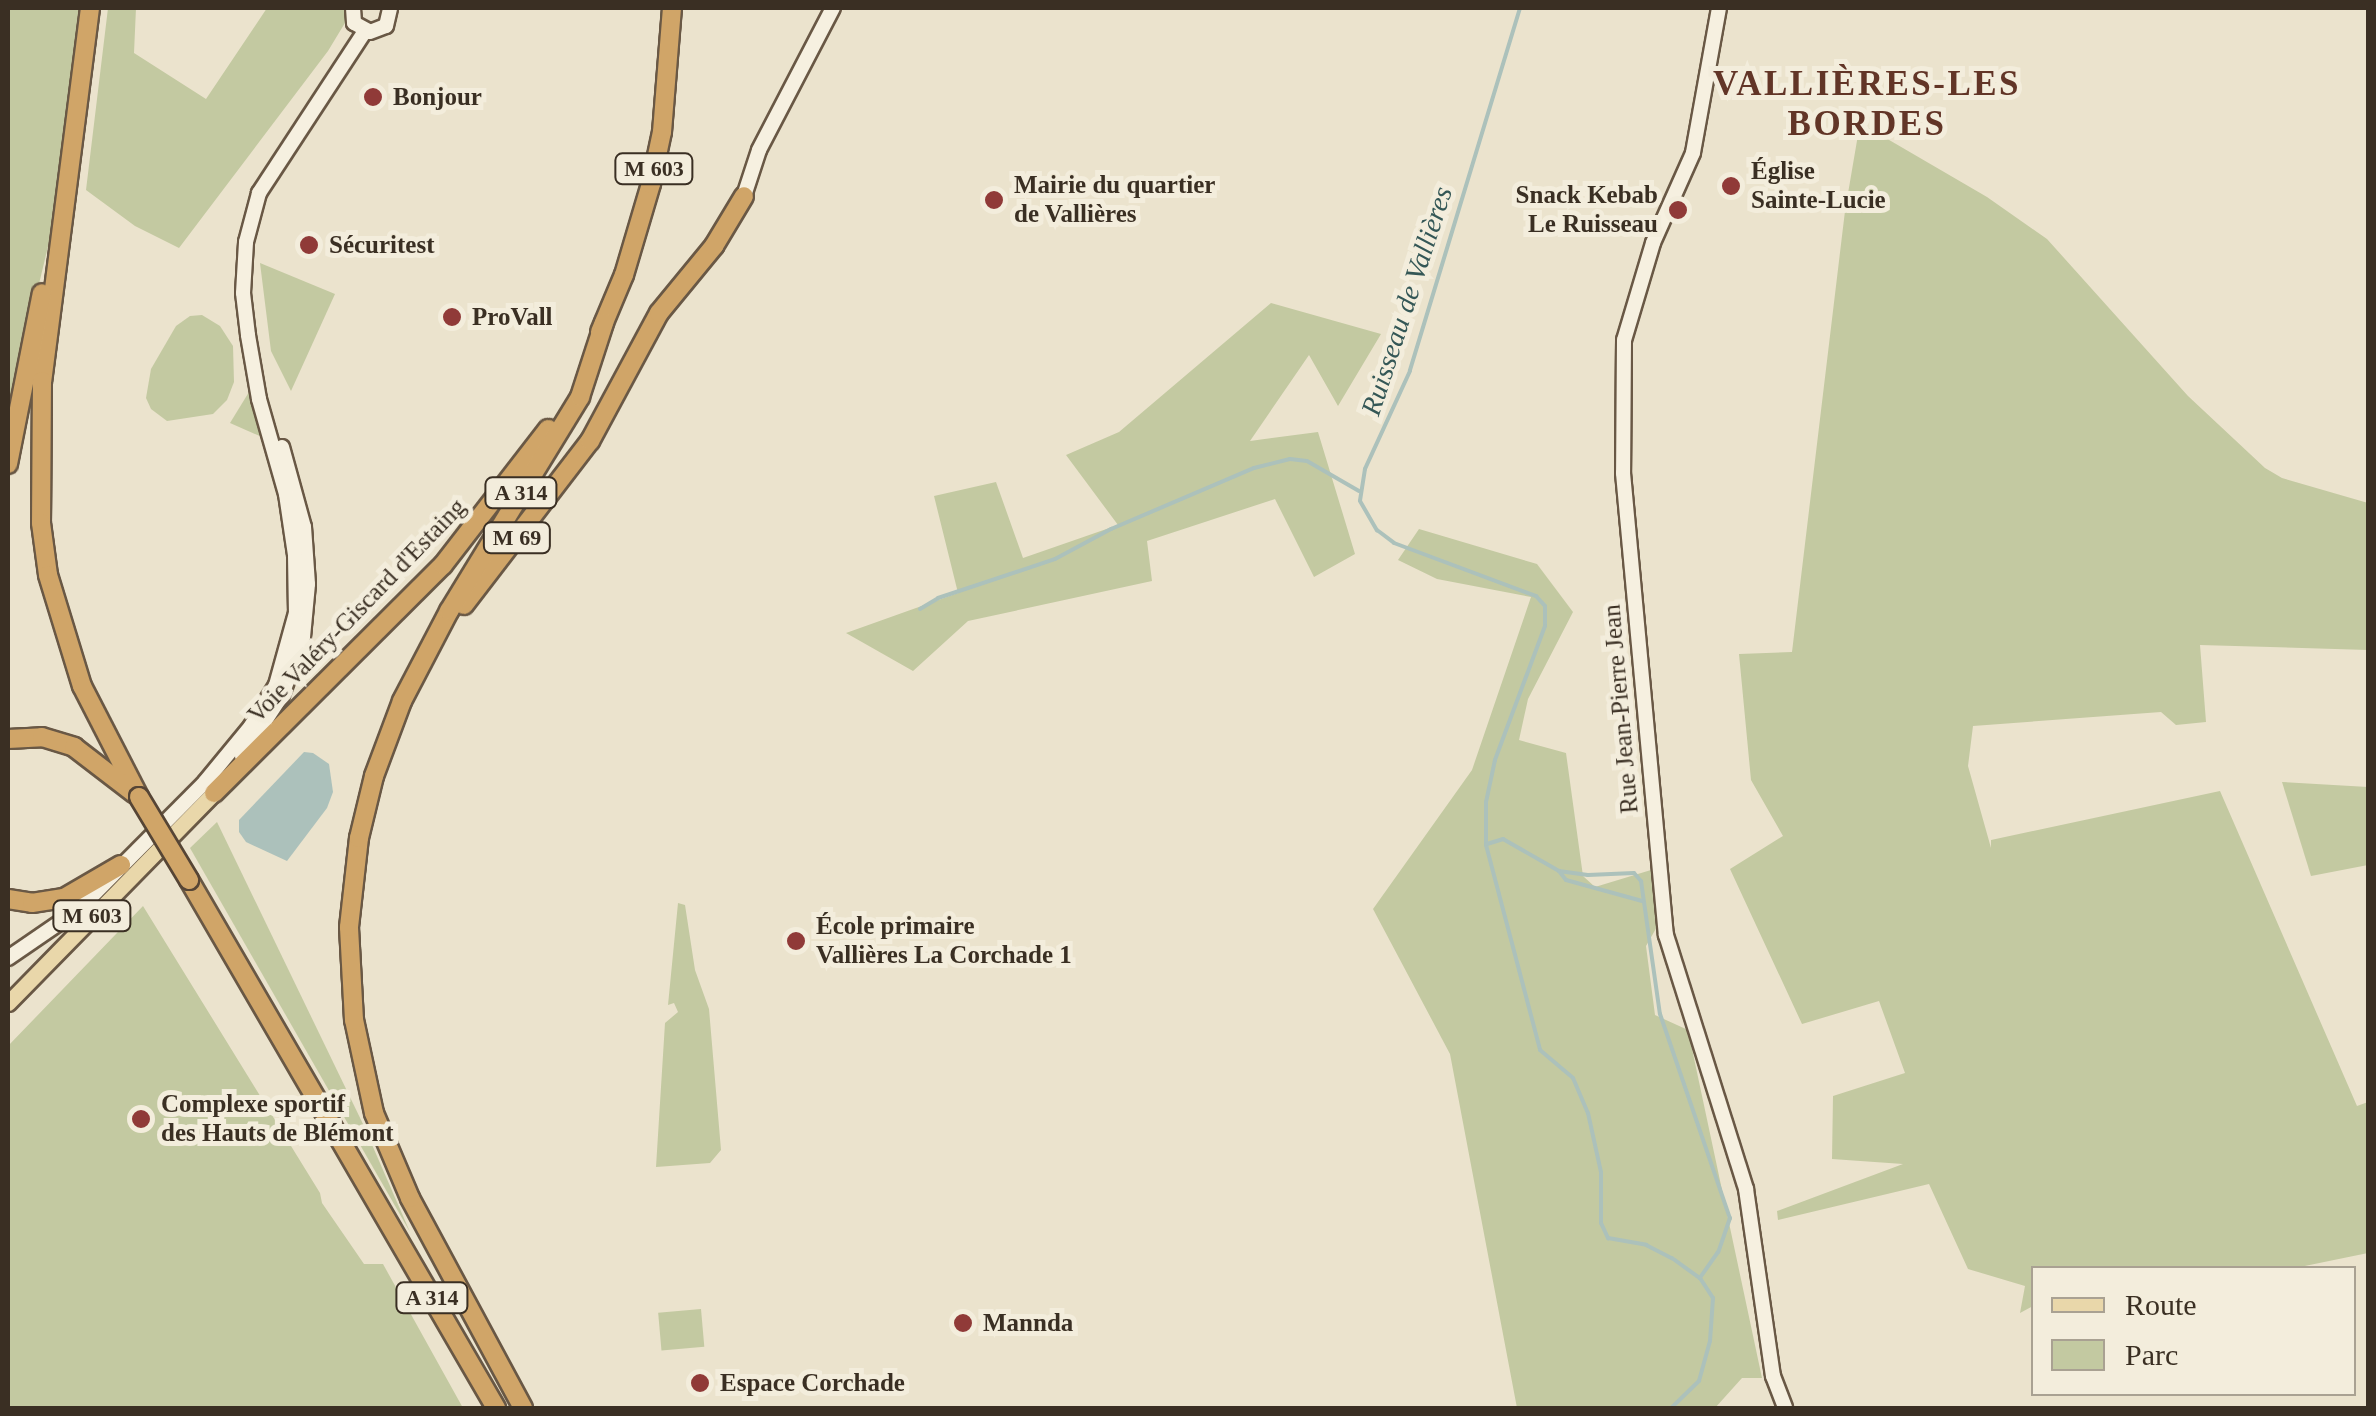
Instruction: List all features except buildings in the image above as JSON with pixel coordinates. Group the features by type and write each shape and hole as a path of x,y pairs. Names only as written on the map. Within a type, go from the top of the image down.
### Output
{"highway":[{"path":"8,464 70,155 90,8"},
{"name":"Voie Valéry-Giscard d'Estaing","path":"214,793 402,608 485,516 566,402 604,322 651,184 662,132 672,8"},
{"name":"A 314","path":"70,155 42,380 41,523 48,575 76,672 104,735 139,797 496,1408"},
{"name":"M 69","path":"425,657 590,441 658,313 714,246 744,196"},
{"name":"A 314","path":"524,1408 479,1331 387,1148 374,1113 354,1020 349,927 359,838 384,746 425,657 580,397 604,322"},
{"path":"8,739 42,737 74,747 139,797"},
{"path":"8,899 32,904 64,898 121,866"}],"main road":[{"path":"353,8 354,23 364,31"},
{"path":"8,958 59,925 237,746 266,704 287,654 296,599 292,527 255,369 243,293 253,206 364,31 386,26 390,8"},
{"name":"M 69","path":"744,196 759,150 833,8"},
{"name":"Rue Jean-Pierre Jean","path":"1719,8 1693,153 1655,238 1624,340 1624,484 1666,935 1742,1174 1772,1376 1784,1407"},
{"path":"214,793 282,695 296,664 307,609 307,558 296,491 255,369"},
{"name":"M 603","path":"8,1002 214,793"}],"green space":[{"path":"8,8 90,8 70,155 8,413"},
{"path":"108,8 136,8 134,53 206,99 267,8 354,8 328,51 179,248 135,226 86,190"},
{"path":"1860,123 1987,197 2047,239 2188,396 2265,468 2282,478 2368,503 2368,650 2200,645 2206,722 2176,725 2161,712 1973,726 1968,766 1991,848 1991,840 2220,791 2357,1106 2368,1102 2368,1253 2305,1266 2031,1266 2031,1307 2020,1313 2025,1286 1968,1269 1929,1184 1778,1220 1777,1211 1903,1164 1832,1159 1833,1096 1905,1073 1879,1001 1802,1024 1730,869 1783,836 1751,780 1739,654 1792,652 1845,211"},
{"path":"260,263 335,294 291,391 271,351"},
{"path":"1271,303 1381,334 1338,406 1309,355 1250,441 1318,432 1355,554 1314,577 1275,499 1147,541 1152,581 968,621 913,671 846,633 958,593 934,496 996,482 1023,558 1118,525 1066,455 1119,432"},
{"path":"202,315 220,326 233,346 234,382 227,400 213,414 167,421 151,409 146,398 151,369 176,326 190,316"},
{"path":"249,392 265,434 262,437 230,423"},
{"path":"1419,529 1537,564 1573,612 1528,699 1519,740 1566,753 1583,876 1595,887 1651,870 1658,925 1646,946 1655,1015 1688,1030 1762,1378 1742,1378 1715,1408 1517,1408 1450,1054 1373,909 1472,770 1531,597 1437,579 1398,560"},
{"path":"2282,782 2368,787 2368,865 2311,876"},
{"path":"217,822 363,1124 410,1232 190,848"},
{"path":"678,903 685,905 695,970 709,1009 721,1150 710,1163 656,1167 665,1023 678,1012 674,1003 668,1005"},
{"name":"Complexe sportif des Hauts de Blémont","path":"143,906 320,1193 322,1203 364,1264 383,1264 463,1408 8,1408 8,1046"},
{"path":"701,1309 704,1347 661,1351 658,1313"}],"water":[{"path":"304,752 329,764 333,792 327,808 287,861 246,842 239,832 239,820"}],"waterway":[{"name":"Ruisseau de Vallières","path":"1520,8 1410,371 1365,469 1360,501 1377,530 1394,543 1536,596 1545,606 1545,626 1495,760 1486,802 1486,845 1540,1050 1573,1078 1588,1113 1601,1172 1601,1223 1608,1238 1646,1245 1672,1258 1700,1278 1713,1298 1710,1341 1699,1381 1671,1408"},
{"path":"920,609 938,598 1055,559 1111,529 1254,468 1290,459 1307,461 1359,491"},
{"name":"Ruisseau de Vallières","path":"1487,844 1503,839 1559,871 1588,875 1634,873 1641,881 1660,1014 1730,1218 1718,1252 1700,1278"},
{"name":"Ruisseau de Vallières","path":"1559,871 1566,880 1642,901"}],"place":[{"name":"Bonjour","path":"373,97"},
{"name":"Église Sainte-Lucie","path":"1731,186"},
{"name":"Mairie du quartier de Vallières","path":"994,200"},
{"name":"Snack Kebab Le Ruisseau","path":"1678,210"},
{"name":"Sécuritest","path":"309,245"},
{"name":"ProVall","path":"452,317"},
{"name":"École primaire Vallières La Corchade 1","path":"796,941"},
{"name":"Complexe sportif des Hauts de Blémont","path":"141,1119"},
{"name":"Mannda","path":"963,1323"},
{"name":"Espace Corchade","path":"700,1383"}],"district":[{"name":"VALLIÈRES-LES BORDES","path":"1867,104"}]}
